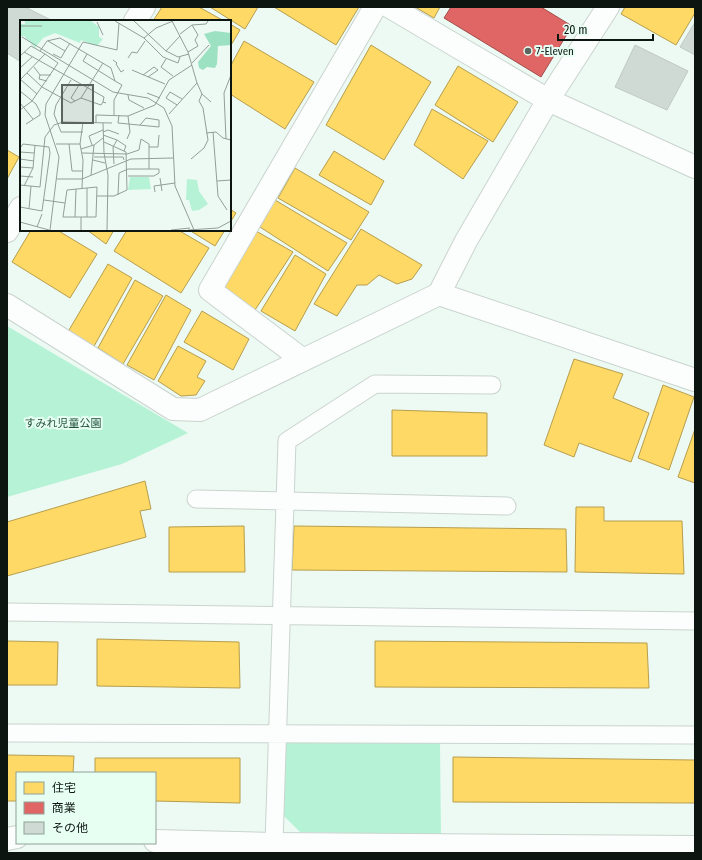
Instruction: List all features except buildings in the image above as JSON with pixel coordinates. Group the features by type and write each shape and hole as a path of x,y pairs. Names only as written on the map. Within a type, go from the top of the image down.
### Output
{"street":[{"path":"136,20 144,7"},
{"path":"302,359 210,290 375,7"},
{"path":"390,7 548,100 695,167"},
{"path":"7,304 173,409 200,410 302,359 439,294 466,241 548,100 608,7"},
{"path":"7,231 20,210"},
{"path":"439,294 695,380"},
{"path":"156,840 476,850 695,847"}],"lane":[{"path":"274,844 287,441 374,384 492,385"},
{"path":"196,499 507,506"},
{"path":"7,612 695,621"},
{"path":"7,733 695,735"}],"green space":[{"name":"すみれ児童公園","path":"7,326 188,433 122,464 7,497"},
{"path":"284,742 440,743 441,835 300,832 284,816"}],"place":[{"name":"7-Eleven","path":"528,51"}]}
